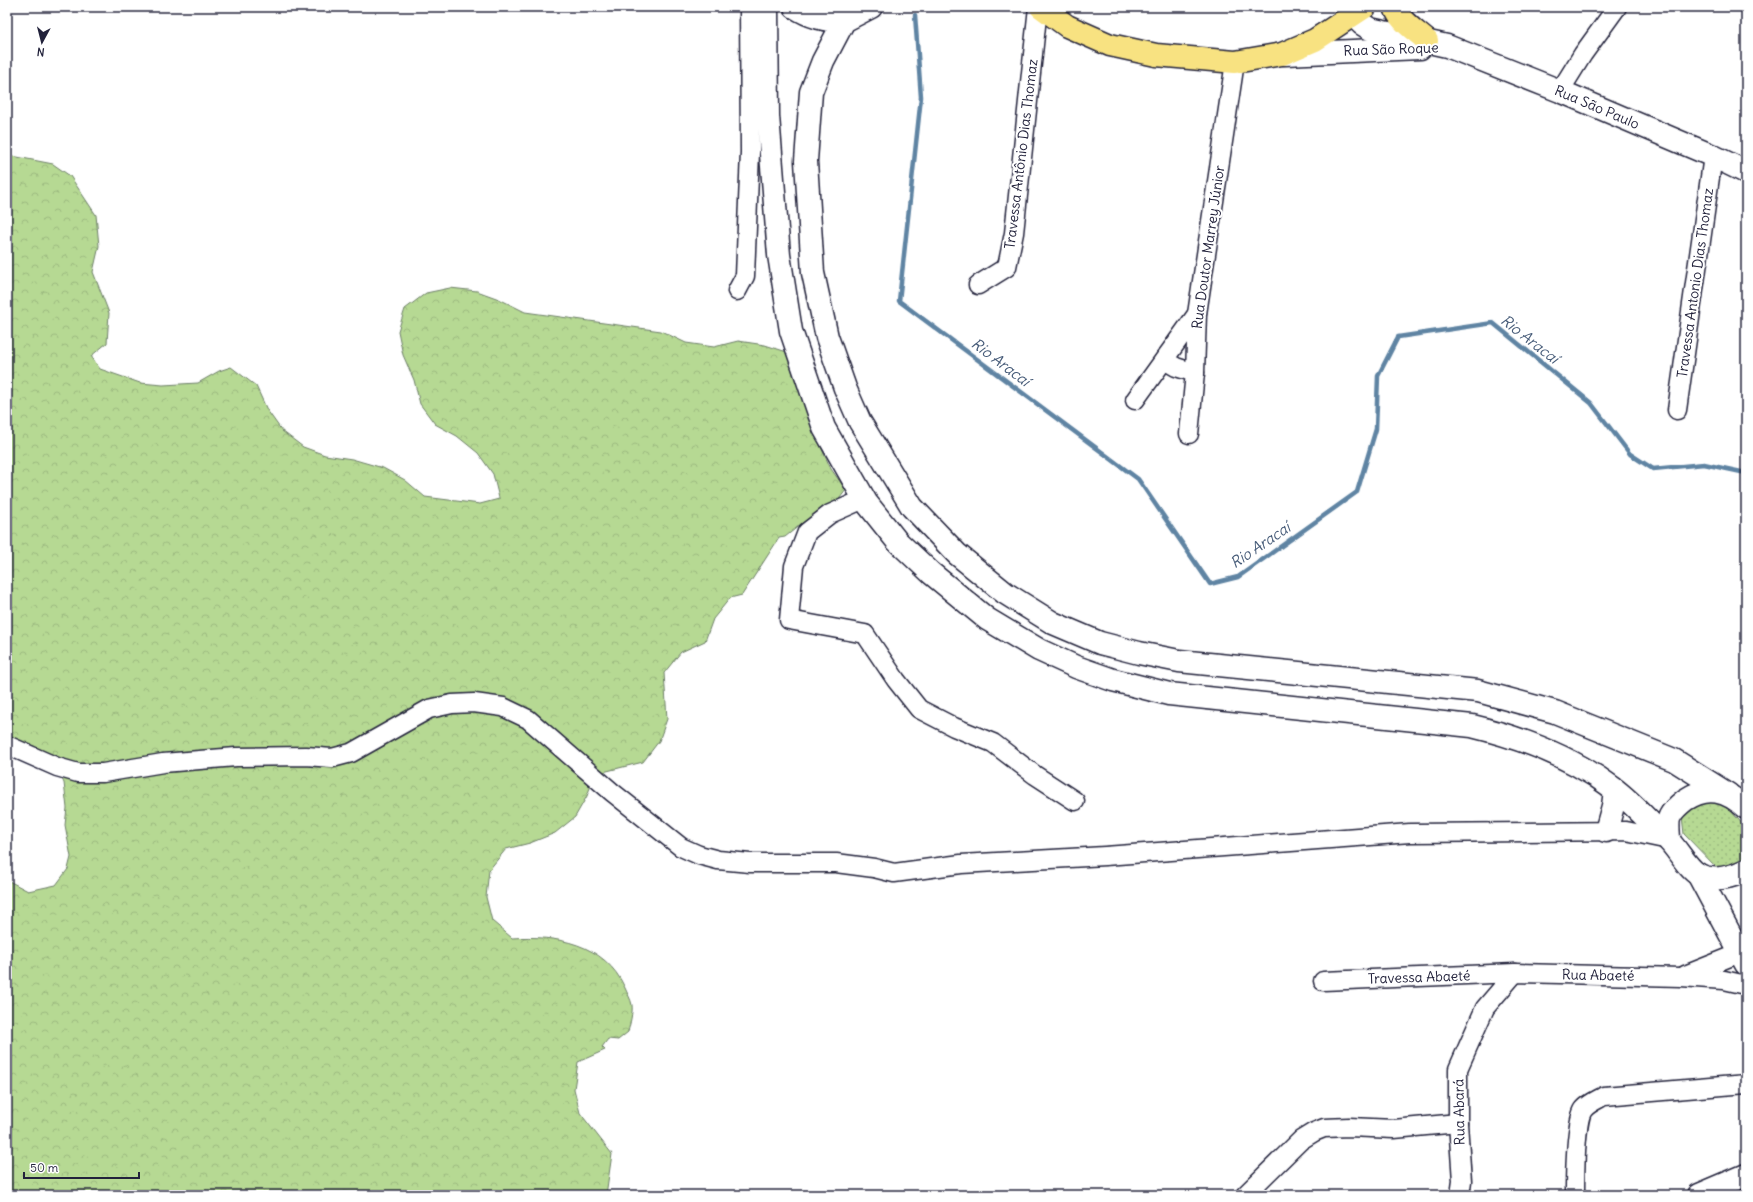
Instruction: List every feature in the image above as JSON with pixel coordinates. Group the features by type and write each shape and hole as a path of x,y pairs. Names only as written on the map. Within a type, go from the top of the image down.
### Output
{"main road":[{"path":"767,7 768,116 779,255 791,331 824,428 864,499 897,541 931,573 987,619 1039,650 1076,667 1113,680 1169,694 1472,726 1506,734 1540,747 1576,764 1615,790 1669,840 1698,874 1743,958"},
{"path":"795,7 809,15 821,19 844,21 871,7"},
{"path":"1041,7 1067,26 1110,45 1156,55 1235,62 1282,54 1315,40 1357,10"},
{"path":"1395,7 1398,15 1403,20 1437,43"},
{"name":"Rua São Roque","path":"1357,10 1362,24 1370,29 1383,33 1437,43"},
{"path":"844,21 823,61 811,92 806,160 813,273 827,337 845,388 860,422 912,507 957,554 1017,601 1053,623 1100,643 1138,653 1179,661 1478,691 1555,712 1674,760 1728,794 1746,808"},
{"name":"Rua São Roque","path":"1282,54 1437,43"},
{"name":"Rua São Paulo","path":"1437,43 1560,91 1713,156 1746,172"},
{"path":"1606,832 1613,806 1615,790"},
{"path":"1669,840 1670,816 1683,802 1702,791 1728,794"},
{"path":"1698,874 1710,878 1721,878 1746,870"},
{"path":"1699,1195 1746,1175"}],"street":[{"path":"737,291 745,276 750,152 749,7"},
{"name":"Travessa Antônio Dias Thomaz","path":"978,285 1007,267 1013,240 1038,7"},
{"path":"1560,91 1583,54 1617,7"},
{"name":"Rua Doutor Marrey Júnior","path":"1189,434 1195,373 1196,314 1235,62"},
{"name":"Travessa Antonio Dias Thomaz","path":"1678,410 1713,156"},
{"path":"1135,400 1196,314"},
{"path":"1164,360 1176,367 1195,373"},
{"path":"864,499 830,514 807,532 794,566 789,620 865,634 896,680 919,709 954,727 993,743 1035,775 1075,800"},
{"path":"7,745 56,767 78,773 103,773 163,763 236,757 306,756 332,758 351,753 429,709 452,704 474,703 503,707 528,719 612,792 681,847 699,855 718,860 750,863 836,863 894,872 961,864 1113,855 1410,833 1626,831 1669,840"},
{"name":"Rua Abaeté","path":"1681,977 1743,958"},
{"name":"Rua Abaeté","path":"1515,973 1681,977 1724,980 1746,985"},
{"name":"Travessa Abaeté","path":"1323,981 1515,973"},
{"name":"Rua Abará","path":"1460,1195 1462,1181 1458,1123 1458,1069 1485,1008 1515,973"},
{"path":"1574,1195 1579,1122 1582,1110 1590,1104 1604,1096 1746,1084"},
{"path":"1244,1195 1301,1140 1324,1128 1349,1127 1394,1129 1458,1123"}],"green space":[{"path":"7,155 53,164 70,176 96,215 99,246 93,272 109,313 107,343 91,356 100,369 140,383 163,385 198,383 219,371 231,367 256,386 267,410 282,431 303,447 325,455 352,459 383,468 405,480 425,497 480,504 499,499 493,474 478,453 457,436 435,424 420,404 414,380 403,355 398,331 405,309 426,293 450,288 477,291 499,299 525,312 661,331 686,343 714,347 738,341 765,345 787,352 819,422 820,445 831,469 846,490 830,511 805,521 785,537 779,538 742,595 730,598 713,619 705,641 681,652 664,673 667,719 659,741 643,762 595,774 587,796 575,817 555,833 530,843 506,849 489,870 486,897 492,921 512,938 545,938 578,945 592,952 605,961 616,973 631,1001 632,1011 628,1032 618,1040 608,1039 602,1047 605,1050 578,1062 574,1089 580,1113 612,1154 606,1195 7,1195 7,880 28,891 56,885 68,869 71,857 65,825 67,808 64,783 53,761 34,746 7,736"},
{"path":"1697,797 1722,801 1746,828 1745,860 1731,868 1717,868 1684,834 1682,817"}],"waterway":[{"name":"Rio Aracaí","path":"915,15 921,97 899,301 1138,479 1210,584 1238,577 1357,492 1376,429 1378,376 1398,337 1493,323 1591,403 1630,454 1653,469 1704,464 1746,473"}]}
